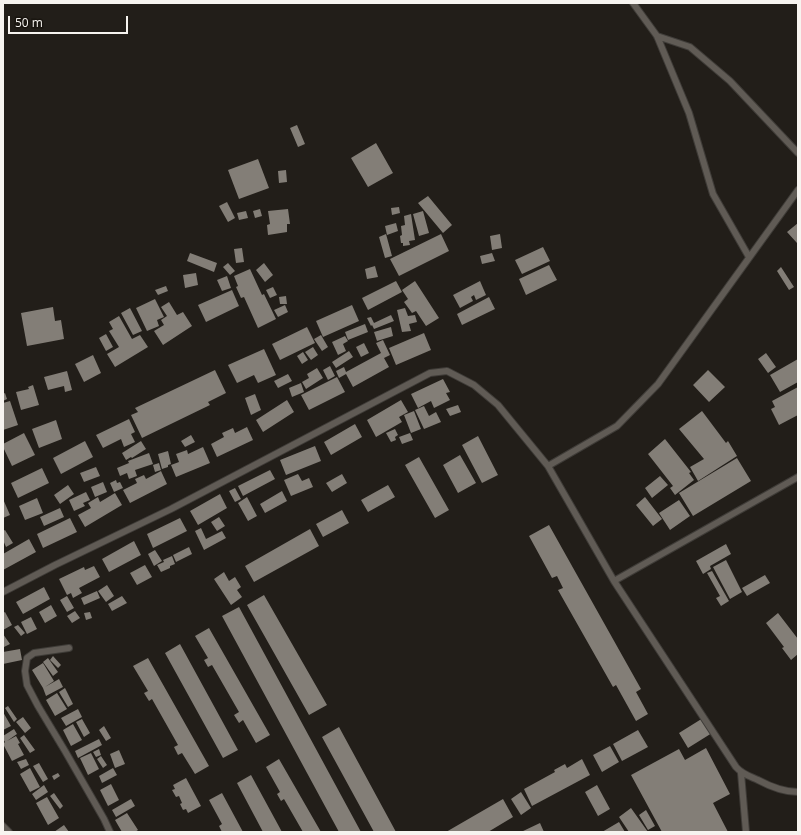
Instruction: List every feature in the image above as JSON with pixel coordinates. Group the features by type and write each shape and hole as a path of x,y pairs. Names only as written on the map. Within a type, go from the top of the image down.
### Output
{"lane":[{"path":"633,3 657,36 689,113 712,194 749,257"},
{"path":"657,36 690,48 730,81 798,153"},
{"path":"548,466 617,426 658,384 798,190"},
{"path":"3,592 171,509 430,373 447,371 474,385 498,405 548,466 614,581 741,773 768,786 780,790 798,792"},
{"path":"614,581 798,476"},
{"path":"69,648 34,653 27,658 25,671 27,685 110,832"},
{"path":"741,773 746,832"},
{"path":"3,826 9,832"}],"building":[{"path":"297,125 305,144 298,147 290,128"},
{"path":"376,143 393,173 368,187 351,158"},
{"path":"258,159 269,188 239,199 228,170"},
{"path":"286,170 287,182 279,183 278,171"},
{"path":"428,196 452,225 443,233 418,203"},
{"path":"227,202 235,218 228,222 219,206"},
{"path":"399,207 400,213 392,215 391,208"},
{"path":"260,209 262,216 255,218 253,211"},
{"path":"288,209 290,224 287,224 287,232 268,235 267,225 270,224 268,211"},
{"path":"246,211 248,218 239,220 237,213"},
{"path":"423,211 429,233 419,236 413,214"},
{"path":"411,214 415,240 409,241 410,245 403,246 400,236 402,235 401,226 405,225 404,216"},
{"path":"396,223 398,231 387,235 385,226"},
{"path":"798,223 798,242 797,243 787,232"},
{"path":"386,234 392,256 385,258 379,237"},
{"path":"441,234 449,251 399,276 390,259"},
{"path":"500,234 502,248 492,250 490,236"},
{"path":"543,247 550,261 522,274 515,260"},
{"path":"242,248 244,262 236,263 234,249"},
{"path":"190,253 217,263 214,272 187,261"},
{"path":"492,253 495,261 482,264 480,256"},
{"path":"228,263 235,271 230,275 223,267"},
{"path":"264,263 273,275 265,282 256,270"},
{"path":"549,265 557,280 526,295 519,279"},
{"path":"375,266 378,277 367,279 365,269"},
{"path":"781,267 794,287 789,290 777,271"},
{"path":"250,269 262,295 264,294 276,319 258,328 244,297 241,298 236,287 238,286 234,276"},
{"path":"196,273 198,285 185,288 183,275"},
{"path":"227,276 231,288 222,291 217,280"},
{"path":"396,281 402,292 368,310 362,298"},
{"path":"415,281 439,318 426,326 416,311 412,313 404,302 408,299 402,290"},
{"path":"480,281 486,295 476,300 474,295 471,297 473,301 460,308 453,295"},
{"path":"166,286 168,291 158,295 155,290"},
{"path":"273,287 277,295 270,298 266,290"},
{"path":"232,290 239,306 206,322 198,305"},
{"path":"286,296 287,304 280,304 279,297"},
{"path":"489,297 495,309 462,325 457,314"},
{"path":"155,299 164,317 157,320 159,326 147,331 136,308"},
{"path":"169,302 177,315 183,312 192,326 163,345 154,331 164,325 161,320 167,316 161,307"},
{"path":"285,305 288,312 278,317 274,310"},
{"path":"352,305 359,321 323,337 316,321"},
{"path":"53,307 55,321 61,320 64,339 27,346 21,313"},
{"path":"130,308 142,331 133,335 121,313"},
{"path":"405,308 408,316 415,315 417,322 409,324 411,331 402,332 397,310"},
{"path":"391,315 394,321 374,329 367,318 371,317 374,323"},
{"path":"119,316 132,339 140,335 148,347 115,367 107,354 119,347 109,331 113,329 109,322"},
{"path":"365,324 368,332 348,340 345,332"},
{"path":"307,327 315,343 280,360 272,344"},
{"path":"391,327 393,336 377,341 374,332"},
{"path":"424,333 431,350 396,365 389,348"},
{"path":"106,334 113,347 106,351 99,338"},
{"path":"321,335 328,347 322,351 314,339"},
{"path":"345,336 348,341 343,344 346,351 338,355 332,342"},
{"path":"383,340 390,355 384,358 389,367 353,387 346,374 339,378 336,371 344,367 346,372 381,353 376,343"},
{"path":"364,343 369,353 361,357 356,347"},
{"path":"313,347 318,355 311,360 305,352"},
{"path":"264,349 276,375 258,383 254,375 237,383 228,365"},
{"path":"349,351 353,357 336,368 332,362"},
{"path":"303,352 308,360 302,364 297,356"},
{"path":"766,353 776,367 768,373 758,359"},
{"path":"93,355 101,373 84,382 75,364"},
{"path":"798,359 798,382 780,392 770,375"},
{"path":"330,366 335,376 328,380 323,370"},
{"path":"317,368 323,378 306,389 302,382 309,378 307,374"},
{"path":"215,370 226,393 208,402 210,405 142,438 131,415 138,412 135,408"},
{"path":"708,370 725,387 709,402 693,385"},
{"path":"67,371 72,390 65,392 64,386 48,390 44,377"},
{"path":"288,374 292,381 278,388 274,381"},
{"path":"337,377 345,392 309,410 301,395"},
{"path":"443,379 450,392 446,393 450,400 434,408 431,401 418,408 411,394"},
{"path":"301,383 304,392 292,397 289,388"},
{"path":"33,385 39,405 21,410 16,392 29,389 28,387"},
{"path":"798,387 798,415 779,425 771,409 775,407 772,401"},
{"path":"5,393 7,399 3,401 3,394"},
{"path":"255,394 261,410 251,415 245,398"},
{"path":"287,400 294,412 263,432 256,420"},
{"path":"401,400 408,412 399,417 402,422 376,437 367,420"},
{"path":"10,401 18,425 3,430 3,403"},
{"path":"458,405 461,412 450,416 446,409"},
{"path":"424,406 429,416 436,412 441,422 424,429 415,410"},
{"path":"414,411 421,429 411,433 404,415"},
{"path":"702,411 726,443 728,441 737,456 698,481 690,467 704,459 679,429"},
{"path":"129,419 135,432 131,434 135,442 124,447 121,439 103,448 96,435"},
{"path":"56,420 62,439 39,448 32,429"},
{"path":"355,424 362,437 331,455 324,442"},
{"path":"247,427 253,440 217,457 211,444 224,437 222,433 233,428 235,433"},
{"path":"395,429 398,435 395,437 396,440 391,442 386,433"},
{"path":"24,433 35,455 12,466 3,444"},
{"path":"410,433 413,440 402,444 399,437"},
{"path":"191,435 195,442 185,447 181,441"},
{"path":"478,436 498,475 482,483 462,445"},
{"path":"665,439 691,472 689,473 694,480 675,495 670,488 673,486 648,454"},
{"path":"85,441 93,457 61,474 53,458"},
{"path":"141,441 146,449 126,460 122,453"},
{"path":"315,446 321,461 286,475 280,460"},
{"path":"203,447 210,463 176,477 171,465 179,462 176,454 187,450 188,454"},
{"path":"168,451 171,464 162,469 158,454"},
{"path":"149,453 153,464 135,470 137,476 129,479 127,473 120,476 117,468 129,463 128,461"},
{"path":"460,455 476,483 458,493 443,465"},
{"path":"419,457 449,510 435,518 405,465"},
{"path":"737,458 751,481 693,516 679,493"},
{"path":"159,463 161,470 155,472 153,465"},
{"path":"96,467 100,476 84,482 80,473"},
{"path":"42,468 49,483 18,498 11,483"},
{"path":"270,470 275,479 243,496 238,486"},
{"path":"161,471 167,484 130,503 123,490 137,483 135,479 144,475 146,479"},
{"path":"298,474 302,481 309,478 313,487 291,496 284,480"},
{"path":"342,474 347,483 332,492 326,483"},
{"path":"660,476 668,485 652,498 645,488"},
{"path":"116,480 117,483 120,482 123,488 114,492 110,483"},
{"path":"103,482 107,492 95,497 91,487"},
{"path":"68,485 74,494 60,504 54,495"},
{"path":"388,485 395,497 368,512 361,500"},
{"path":"235,488 241,499 235,502 229,491"},
{"path":"282,491 287,501 265,513 260,504"},
{"path":"86,492 90,500 83,503 85,506 74,511 69,500"},
{"path":"115,493 122,505 85,527 78,515 91,508 88,503 98,497 100,502"},
{"path":"220,494 227,508 198,525 190,511"},
{"path":"247,497 257,516 248,521 238,503"},
{"path":"645,497 662,519 653,526 636,505"},
{"path":"37,498 43,513 25,520 19,506"},
{"path":"3,499 10,515 3,518"},
{"path":"679,500 690,516 670,530 659,513"},
{"path":"60,508 64,517 44,526 40,517"},
{"path":"342,510 349,523 323,537 316,524"},
{"path":"219,517 225,526 217,531 211,522"},
{"path":"70,518 77,532 43,548 37,534"},
{"path":"180,518 187,531 153,548 147,534"},
{"path":"549,525 641,689 636,692 648,714 636,721 616,685 613,687 558,590 563,588 557,576 552,578 529,536"},
{"path":"201,528 206,539 222,531 226,538 204,550 195,531"},
{"path":"310,529 319,546 254,582 245,566"},
{"path":"5,530 13,543 6,547 3,540 3,531"},
{"path":"29,539 36,552 3,570 3,554"},
{"path":"134,541 141,555 109,572 102,559"},
{"path":"726,544 731,554 710,566 711,569 703,574 696,561"},
{"path":"189,547 192,554 176,562 173,555"},
{"path":"155,550 162,561 154,566 148,554"},
{"path":"172,556 175,564 161,572 157,565 164,562 163,560"},
{"path":"726,560 742,592 730,599 713,567"},
{"path":"145,565 152,577 137,585 130,573"},
{"path":"94,566 100,577 79,588 82,593 73,598 71,593 67,595 59,579 84,567 85,570"},
{"path":"712,571 729,601 721,606 716,598 720,596 707,573"},
{"path":"224,572 229,581 235,577 241,587 237,590 242,597 231,605 214,579"},
{"path":"765,575 770,583 747,596 742,588"},
{"path":"107,585 114,596 106,602 98,591"},
{"path":"44,587 50,599 23,614 16,602"},
{"path":"97,591 100,598 84,605 81,598"},
{"path":"264,595 327,705 309,715 247,605"},
{"path":"67,596 74,608 67,612 60,600"},
{"path":"122,596 127,603 112,611 108,604"},
{"path":"51,605 57,616 45,623 39,612"},
{"path":"239,607 361,832 339,832 222,616"},
{"path":"75,611 80,618 72,623 67,616"},
{"path":"5,612 12,625 3,630 3,613"},
{"path":"90,612 92,618 86,620 84,613"},
{"path":"778,613 798,639 798,654 791,660 782,648 784,647 766,623"},
{"path":"31,617 37,629 27,634 21,622"},
{"path":"18,625 25,633 21,636 14,627"},
{"path":"209,628 270,735 256,743 243,720 239,723 234,715 239,712 212,665 208,667 204,660 208,658 195,636"},
{"path":"3,634 10,644 4,647 3,645"},
{"path":"180,644 238,750 223,758 165,653"},
{"path":"20,649 22,660 3,664 3,652"},
{"path":"53,656 61,665 58,668 50,660"},
{"path":"48,658 58,672 53,676 43,662"},
{"path":"148,658 209,766 195,774 182,753 178,755 174,747 178,745 152,699 149,701 144,693 148,691 133,666"},
{"path":"43,663 54,681 45,687 59,679 63,687 46,696 32,670"},
{"path":"65,688 73,704 68,707 59,692"},
{"path":"57,693 67,709 55,716 46,700"},
{"path":"8,706 17,719 14,722 5,708"},
{"path":"78,709 82,717 66,726 61,718"},
{"path":"3,712 11,726 3,730"},
{"path":"23,717 31,728 25,733 16,722"},
{"path":"703,718 712,733 688,748 679,733"},
{"path":"82,719 90,733 84,737 76,722"},
{"path":"73,724 82,740 71,746 63,730"},
{"path":"104,726 111,738 106,741 99,730"},
{"path":"339,727 396,832 374,832 322,737"},
{"path":"14,729 17,734 7,741 16,736 20,743 18,744 24,755 12,761 3,744 5,742 3,736"},
{"path":"638,730 648,747 622,761 613,744"},
{"path":"24,735 35,750 30,753 20,738"},
{"path":"99,739 102,745 78,758 75,751"},
{"path":"610,746 619,762 602,772 593,755"},
{"path":"706,748 730,794 713,803 728,832 662,832 631,775 679,749 685,760"},
{"path":"99,749 101,755 96,757 93,752"},
{"path":"119,750 125,764 115,768 110,754"},
{"path":"91,753 99,769 88,775 80,758"},
{"path":"101,756 107,765 103,768 97,759"},
{"path":"26,759 29,765 21,769 17,762"},
{"path":"279,759 321,832 303,832 284,799 281,801 277,794 280,792 266,767"},
{"path":"582,759 590,775 532,806 524,789 555,772 554,770 565,764 567,768"},
{"path":"39,763 48,779 43,782 33,766"},
{"path":"30,768 40,787 30,792 20,774"},
{"path":"113,768 117,775 102,783 99,776"},
{"path":"58,773 60,776 54,780 52,776"},
{"path":"251,775 282,832 263,832 237,783"},
{"path":"186,778 201,806 188,813 186,809 183,810 180,804 182,803 179,796 176,797 172,790 175,789 173,785"},
{"path":"111,784 119,800 108,806 100,790"},
{"path":"44,785 48,792 36,800 32,794"},
{"path":"597,785 610,809 598,816 585,792"},
{"path":"521,792 531,808 521,815 511,799"},
{"path":"54,793 63,806 60,809 50,796"},
{"path":"222,793 243,832 222,832 219,826 222,824 209,800"},
{"path":"47,797 59,818 48,825 36,803"},
{"path":"131,799 135,806 116,817 112,810"},
{"path":"503,799 513,817 488,832 446,832"},
{"path":"631,808 648,832 629,832 619,817"},
{"path":"646,810 655,826 648,830 639,815"},
{"path":"127,813 138,830 135,832 122,832 115,820"},
{"path":"619,822 625,832 602,832"},
{"path":"540,823 544,832 521,832"},
{"path":"64,825 69,832 54,832"}]}
